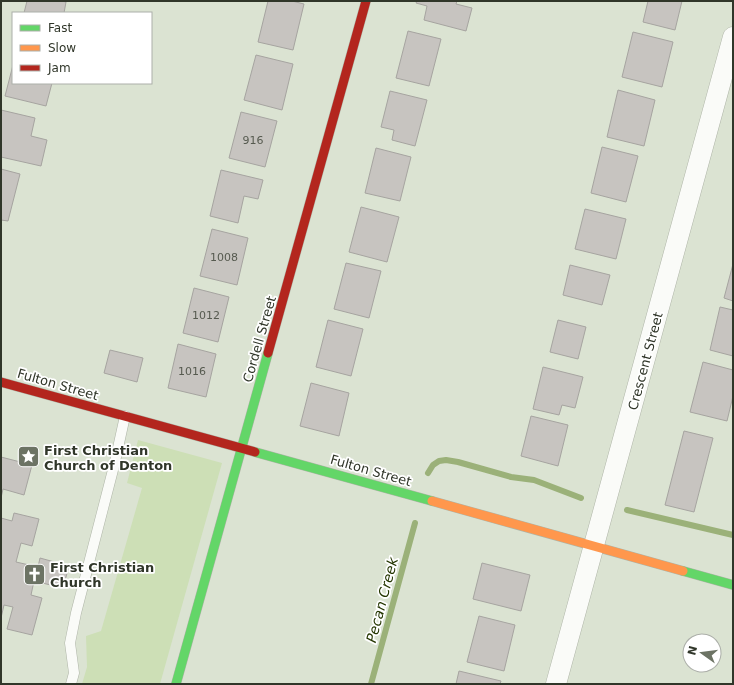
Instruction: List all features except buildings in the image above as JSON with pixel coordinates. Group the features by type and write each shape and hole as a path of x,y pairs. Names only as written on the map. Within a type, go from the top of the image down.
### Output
{"street":[{"name":"Cordell Street","path":"176,684 366,1"},
{"name":"Crescent Street","path":"556,684 733,37"},
{"name":"Fulton Street","path":"1,382 733,585"}],"lane":[{"path":"71,684 74,673 70,642 74,620 125,416"}],"green space":[{"path":"138,440 222,463 160,684 82,684 87,667 86,636 101,631 142,488 127,483"}],"waterway":[{"name":"Pecan Creek","path":"428,473 433,465 439,461 446,460 511,477 534,480 581,498"},
{"name":"Pecan Creek","path":"627,510 733,535"},
{"name":"Pecan Creek","path":"371,684 415,523"}],"traffic: fast":[{"path":"176,684 268,353"},
{"path":"255,452 432,501"},
{"path":"683,571 733,585"}],"traffic: slow":[{"path":"432,501 683,571"}],"traffic: jam":[{"path":"268,353 366,1"},
{"path":"1,382 255,452"}],"place":[{"name":"First Christian Church of Denton","path":"29,457"},
{"name":"First Christian Church","path":"34,574"}]}
